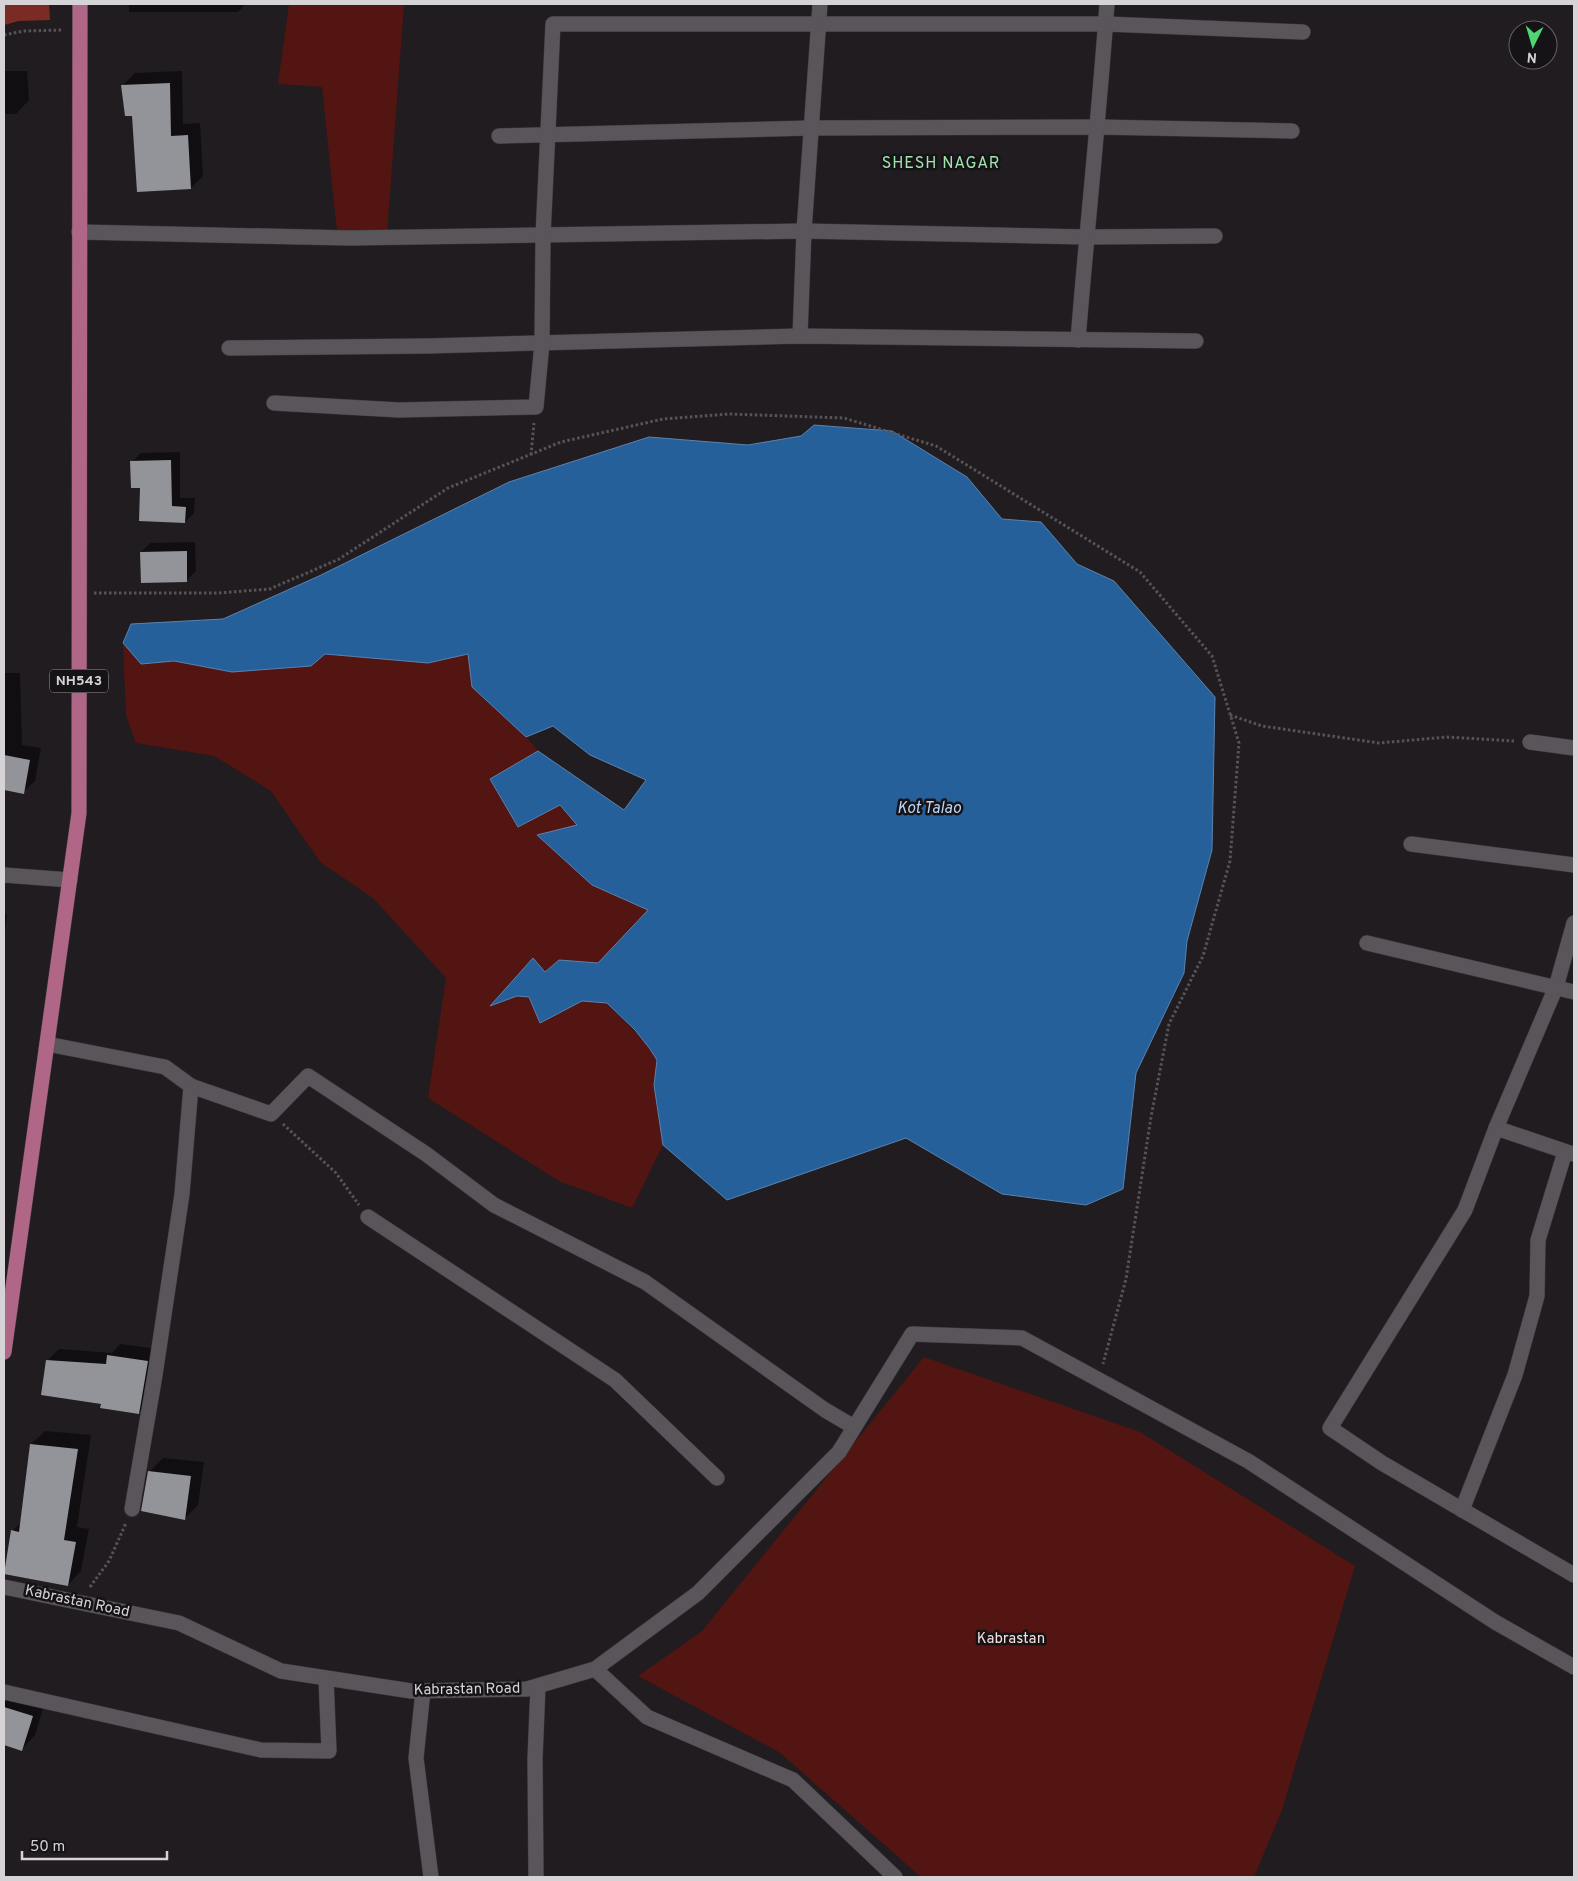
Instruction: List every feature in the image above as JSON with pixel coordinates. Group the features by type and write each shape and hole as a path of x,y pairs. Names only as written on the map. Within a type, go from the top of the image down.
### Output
{"highway":[{"name":"NH543","path":"4,1352 79,812 80,4"}],"street":[{"path":"800,336 804,231 820,4"},
{"path":"1078,340 1086,237 1099,127 1107,4"},
{"path":"274,404 399,410 536,407 542,343 544,236 553,24 1106,24 1303,32"},
{"path":"499,136 811,128 1099,127 1292,131"},
{"path":"79,232 350,238 804,231 1086,237 1215,236"},
{"path":"229,348 542,343 800,336 1196,341"},
{"path":"1530,742 1574,748"},
{"path":"1411,844 1574,865"},
{"path":"4,875 70,880"},
{"path":"1574,924 1556,987 1496,1128 1465,1210 1330,1428 1382,1463 1574,1575"},
{"path":"1367,943 1574,992"},
{"path":"47,1044 164,1067 191,1086 271,1114 308,1076 426,1154 494,1205 645,1282 825,1410 854,1427"},
{"path":"132,1508 155,1375 182,1194 191,1086"},
{"path":"1462,1510 1515,1375 1537,1296 1538,1240 1570,1153 1496,1128"},
{"path":"368,1217 615,1380 717,1478"},
{"name":"Kabrastan Road","path":"4,1587 178,1623 281,1671 411,1691 527,1689 596,1669 698,1593 839,1452 912,1334 1022,1338 1099,1380"},
{"path":"1099,1380 1248,1461 1357,1530 1495,1622 1574,1667"},
{"path":"596,1669 647,1717 793,1780 895,1877"},
{"path":"4,1692 261,1750 330,1751 326,1678"},
{"path":"536,1877 535,1759 538,1686"},
{"path":"423,1691 416,1758 431,1877"}],"path":[{"path":"4,35 24,31 80,30"},
{"path":"531,455 536,407"},
{"path":"78,593 219,593 270,589 338,559 448,488 561,442 664,419 729,414 844,418 936,446 1140,572 1212,656 1239,743 1230,861 1203,956 1169,1024 1150,1117 1126,1279 1099,1380"},
{"path":"1230,715 1262,726 1379,743 1447,737 1530,742"},
{"path":"271,1114 336,1173 368,1217"},
{"path":"79,1602 108,1561 132,1508"}],"green space":[{"path":"289,4 404,4 387,233 337,231 322,87 278,84"},
{"path":"123,643 141,664 174,661 232,672 311,666 325,654 428,663 468,654 472,687 526,737 538,751 490,779 519,827 559,804 577,825 538,836 592,885 648,909 598,964 582,1001 607,1003 645,1042 657,1060 654,1085 663,1145 632,1208 559,1181 428,1098 446,978 373,898 320,862 271,791 214,756 136,743 126,715"},
{"name":"Kabrastan","path":"924,1357 1140,1432 1355,1566 1282,1810 1254,1877 921,1877 779,1752 638,1676 702,1631"}],"shaded area":[{"path":"4,4 49,4 50,20 19,21 4,25"}],"water":[{"name":"Kot Talao","path":"814,425 892,431 967,477 1002,519 1041,522 1077,564 1114,581 1215,697 1212,850 1187,941 1184,973 1136,1073 1123,1189 1086,1205 1002,1194 906,1138 727,1200 663,1145 654,1085 657,1060 635,1030 607,1003 582,1001 540,1023 529,997 517,996 490,1006 533,958 545,972 559,960 598,963 648,910 592,885 537,835 577,825 560,805 518,827 490,779 538,751 624,810 646,780 590,755 553,726 526,737 472,687 468,654 428,663 325,654 311,666 232,672 174,661 141,664 123,643 131,624 223,619 319,576 509,482 649,437 748,445 801,436"}],"building":[{"path":"170,83 171,136 188,135 191,189 137,192 132,116 125,116 121,85"},
{"path":"171,460 172,506 186,507 185,523 139,521 140,488 131,488 130,461"},
{"path":"187,551 187,582 141,583 140,552"},
{"path":"4,755 30,760 24,794 4,790"},
{"path":"107,1355 148,1361 139,1414 100,1408 101,1404 41,1395 46,1360 106,1364"},
{"path":"30,1444 78,1449 64,1540 76,1542 68,1586 4,1574 11,1530 19,1532"},
{"path":"148,1471 191,1476 185,1520 141,1511"},
{"path":"4,1707 33,1716 22,1751 4,1745"}],"district":[{"name":"SHESH NAGAR","path":"941,164"}]}
